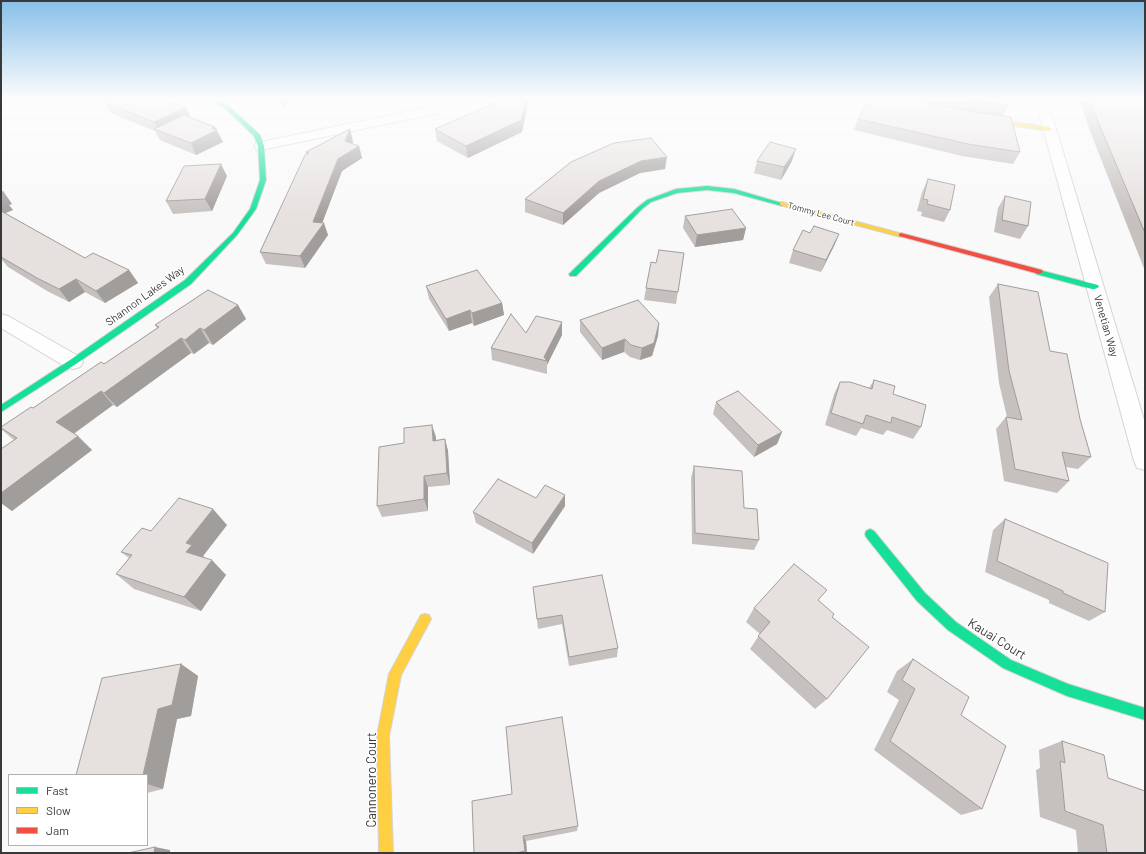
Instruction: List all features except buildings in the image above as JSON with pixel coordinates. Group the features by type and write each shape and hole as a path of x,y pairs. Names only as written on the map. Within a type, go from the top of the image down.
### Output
{"street":[{"path":"258,139 261,146 295,139"},
{"name":"Venetian Way","path":"1053,139 1145,461"},
{"name":"Shannon Lakes Way","path":"1,409 73,362 188,282 236,234 253,208 264,180 261,146"},
{"name":"Tommy Lee Court","path":"573,274 640,208 650,201 672,192 707,188 734,191 1095,287"},
{"path":"1,320 73,362"},
{"name":"Kauai Court","path":"870,534 921,598 952,626 1007,664 1067,690 1145,714"},
{"name":"Cannonero Court","path":"386,853 383,736 395,674 425,620"}],"traffic: fast":[{"path":"1,409 73,362 188,282 235,234 253,209 263,180 261,146 258,139"},
{"path":"573,274 640,208 649,201 676,191 707,188 734,191 782,204"},
{"path":"1039,272 1095,287"},
{"path":"870,534 921,597 952,626 1007,664 1067,690 1145,714"}],"traffic: slow":[{"path":"782,204 901,235"},
{"path":"386,853 383,736 395,674 425,619"}],"traffic: jam":[{"path":"901,235 1039,272"}]}
